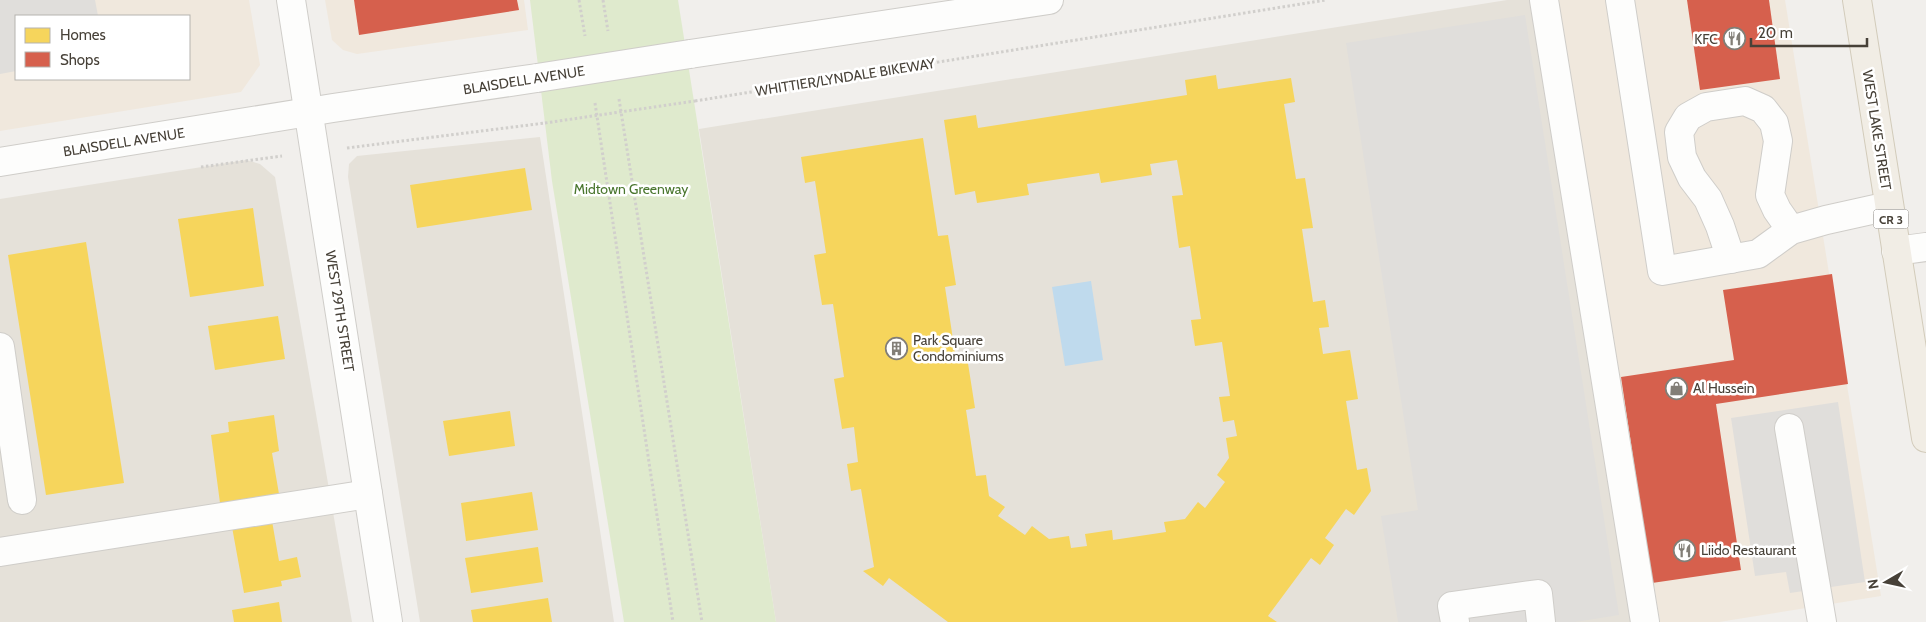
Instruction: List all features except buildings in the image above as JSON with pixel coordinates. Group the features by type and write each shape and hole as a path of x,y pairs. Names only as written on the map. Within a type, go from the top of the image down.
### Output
{"main road":[{"name":"WEST LAKE STREET","path":"1857,0 1926,438"}],"street":[{"name":"WEST 29TH STREET","path":"292,0 388,622"},
{"name":"BLAISDELL AVENUE","path":"0,162 310,112 1048,0"},
{"path":"1544,0 1645,622"},
{"path":"1620,0 1662,271 1758,254 1791,230 1889,206"},
{"path":"1731,259 1720,226 1708,200 1692,178 1682,157 1678,132 1688,117 1706,107 1745,101 1763,109 1774,123 1778,141 1770,195 1777,210 1791,230"},
{"path":"1896,251 1926,247"},
{"path":"0,347 22,500"},
{"path":"1789,428 1822,622"},
{"path":"0,552 368,494"},
{"path":"1453,614 1538,594 1541,622"}],"path":[{"path":"580,0 585,39"},
{"path":"603,0 610,40"},
{"name":"WHITTIER/LYNDALE BIKEWAY","path":"363,146 545,123 695,101 1326,0"},
{"path":"594,98 673,622"},
{"path":"619,99 702,622"}],"shaded area":[{"path":"0,0 249,0 260,65 241,92 0,131"},
{"path":"0,0 95,0 98,15 15,15 15,71 0,74"},
{"path":"325,0 524,0 528,30 357,54 343,50 332,40"},
{"path":"1507,0 1532,0 1634,622 776,622 699,129"},
{"path":"1558,0 1785,0 1881,596 1719,622 1660,622"},
{"path":"1525,15 1619,615 1575,622 1398,622 1381,516 1418,510 1346,43"},
{"path":"540,137 614,622 420,622 348,177 349,164 357,156"},
{"path":"246,160 260,164 275,177 352,622 0,622 0,199"},
{"path":"1838,402 1865,582 1790,593 1786,572 1755,576 1731,418"}],"green space":[{"name":"Midtown Greenway","path":"530,0 678,0 776,622 624,622 552,181"}],"water":[{"path":"1091,281 1103,360 1065,366 1052,287"}],"place":[{"name":"KFC","path":"1734,39"},
{"name":"Park Square Condominiums","path":"897,348"},
{"name":"Al Hussein","path":"1677,388"},
{"name":"Liido Restaurant","path":"1685,550"}]}
